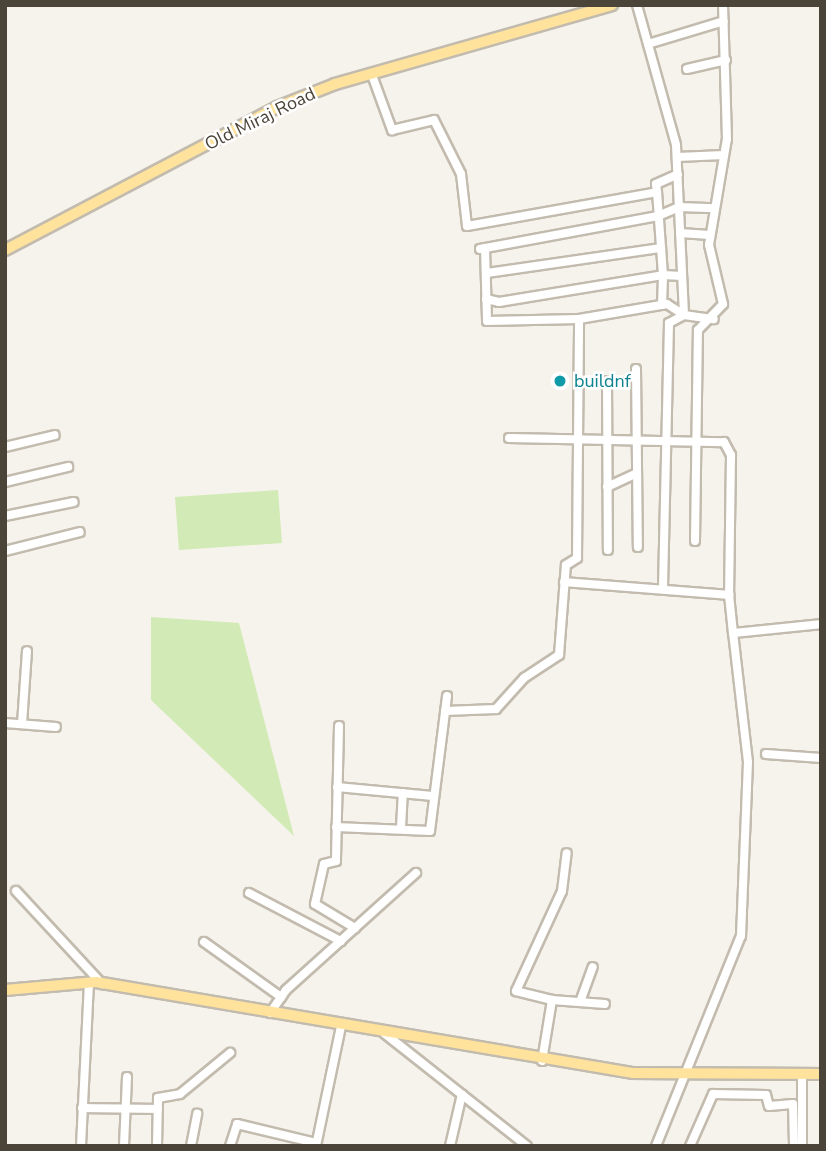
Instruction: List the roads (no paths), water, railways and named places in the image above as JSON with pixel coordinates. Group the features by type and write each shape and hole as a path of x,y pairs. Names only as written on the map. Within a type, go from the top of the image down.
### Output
{"main road":[{"name":"Old Miraj Road","path":"5,250 277,107 372,75 612,5"},
{"path":"5,990 89,982 542,1061 684,1074 821,1074"}],"street":[{"path":"637,5 677,157 684,316"},
{"path":"695,541 698,330 714,319 723,304 710,236 724,155 726,60 723,5"},
{"path":"648,44 723,21"},
{"path":"687,69 726,60"},
{"path":"372,75 392,130 434,120 461,174 467,226 657,192"},
{"path":"677,157 724,155"},
{"path":"662,305 663,275 656,184 678,174"},
{"path":"714,319 684,316 662,305 579,319 494,323 487,321 482,281 487,274 483,248 658,216 679,207 715,208"},
{"path":"680,233 710,236"},
{"path":"487,274 661,248"},
{"path":"486,299 663,275 682,276"},
{"path":"663,588 669,323 684,316"},
{"path":"445,711 496,709 524,678 559,655 566,565 578,558 579,319"},
{"path":"636,369 638,547"},
{"path":"607,381 608,550"},
{"path":"5,447 55,435"},
{"path":"509,438 696,439 724,442 731,455 729,595 748,762 741,936 656,1146"},
{"path":"5,482 68,467"},
{"path":"607,487 637,473"},
{"path":"5,516 74,502"},
{"path":"5,551 80,532"},
{"path":"564,582 729,595"},
{"path":"733,633 821,624"},
{"path":"22,724 27,651"},
{"path":"336,827 430,831 447,696"},
{"path":"5,723 56,727"},
{"path":"339,726 336,861 324,864 315,904 355,928"},
{"path":"766,754 821,758"},
{"path":"337,787 433,796"},
{"path":"401,828 403,793"},
{"path":"567,853 562,891 516,991 552,1000 605,1004"},
{"path":"270,1013 281,997 416,873"},
{"path":"16,891 102,984"},
{"path":"249,893 341,941"},
{"path":"204,942 281,997"},
{"path":"580,1002 593,967"},
{"path":"81,1146 89,982"},
{"path":"542,1061 552,1000"},
{"path":"230,1146 237,1124 316,1144 341,1026"},
{"path":"384,1033 527,1146"},
{"path":"157,1146 158,1098 180,1094 230,1053"},
{"path":"802,1074 802,1146"},
{"path":"124,1146 127,1077"},
{"path":"450,1146 463,1094"},
{"path":"690,1146 713,1094 766,1095 769,1106 793,1104 794,1146"},
{"path":"82,1108 158,1109"},
{"path":"191,1146 197,1114"}],"place":[{"name":"buildnf","path":"560,381"}]}
